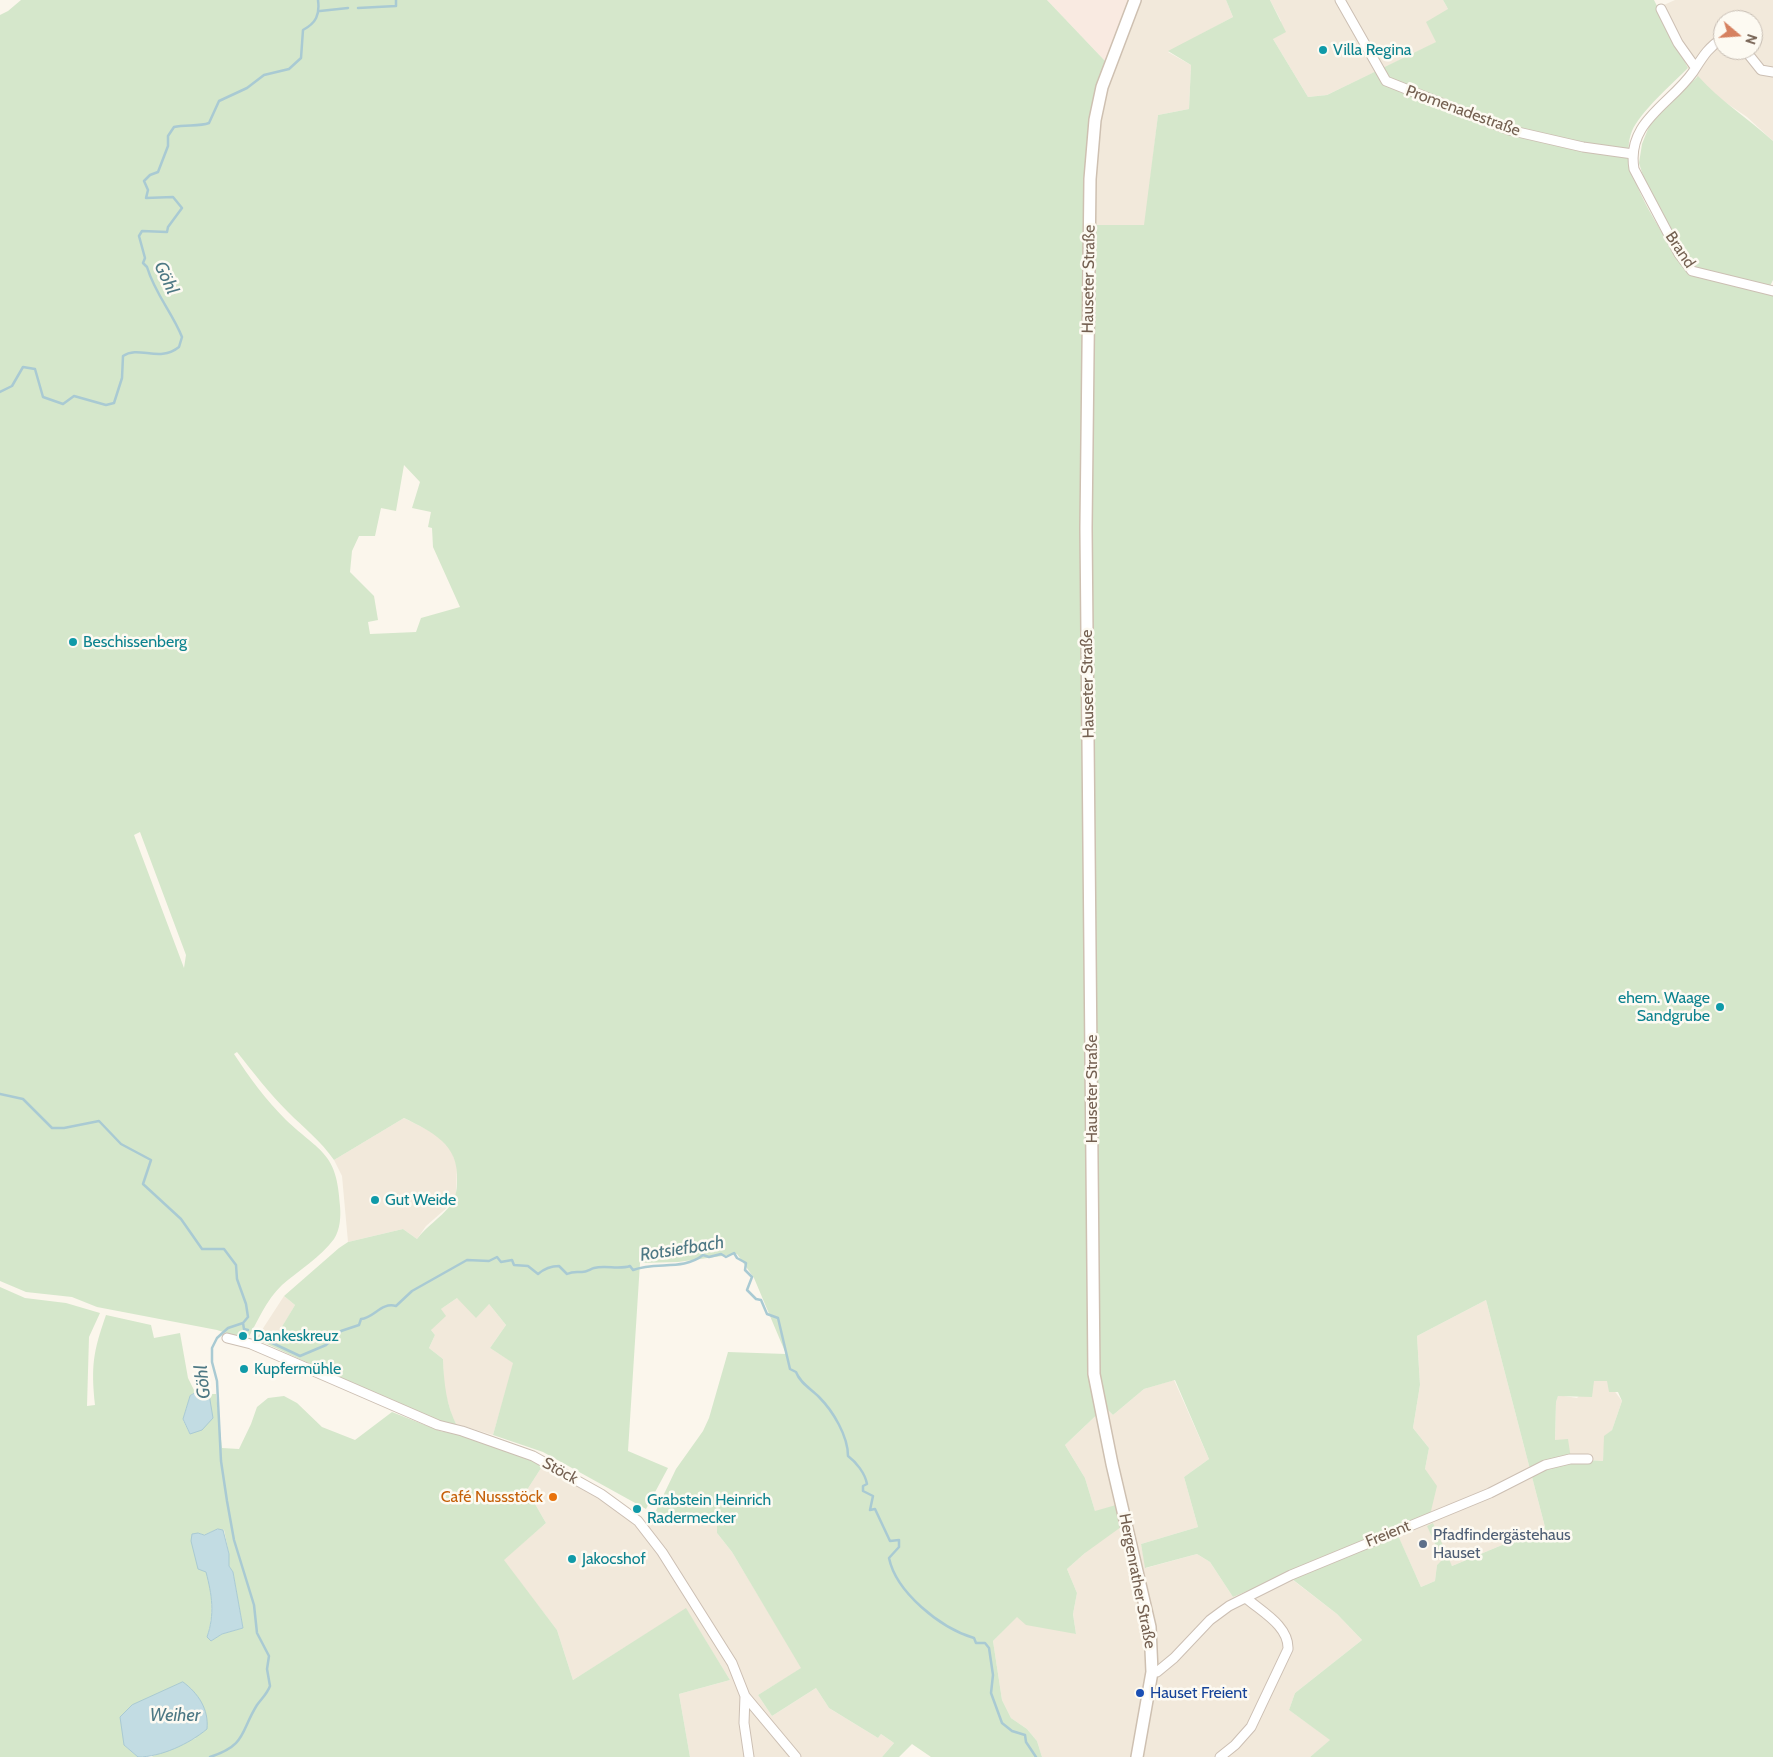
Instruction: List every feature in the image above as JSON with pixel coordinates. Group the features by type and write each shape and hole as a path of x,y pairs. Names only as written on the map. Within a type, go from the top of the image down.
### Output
{"street":[{"name":"Hauseter Straße","path":"1099,1406 1094,1374 1086,528 1090,179 1095,120 1102,87 1136,0"},
{"name":"Promenadestraße","path":"1340,0 1386,82 1508,130 1583,147 1633,154"},
{"path":"1661,9 1678,43 1695,66"},
{"path":"1633,154 1637,136 1647,118 1693,72 1695,66 1713,44"},
{"path":"1753,60 1761,70 1773,72"},
{"name":"Brand","path":"1633,154 1634,169 1643,188 1679,254 1692,271 1773,292"},
{"name":"Stöck","path":"227,1338 250,1344 438,1425 462,1431 532,1456 618,1506 638,1520 662,1552 732,1663 745,1696 744,1723 749,1757"},
{"name":"Hergenrather Straße","path":"1099,1406 1150,1627 1152,1672 1138,1757"},
{"name":"Freient","path":"1152,1672 1156,1672 1174,1658 1210,1620 1229,1606 1290,1575 1490,1493 1545,1465 1570,1459 1588,1459"},
{"path":"1220,1757 1235,1745 1251,1727 1288,1649 1288,1638 1283,1630 1246,1598"},
{"path":"745,1696 796,1757"}],"shaded area":[{"path":"1047,0 1129,0 1105,61"},
{"path":"1129,0 1226,0 1233,17 1168,52 1191,65 1189,109 1158,115 1145,225 1084,225 1085,175 1091,111 1096,86"},
{"path":"1270,0 1443,0 1448,9 1437,42 1327,95 1308,97 1273,39 1281,21"},
{"path":"1675,0 1773,0 1773,141 1747,117 1716,96 1688,68 1657,8"},
{"path":"404,1118 434,1133 450,1148 457,1165 456,1196 450,1205 426,1226 417,1239 403,1229 348,1242 342,1176 334,1160"},
{"path":"284,1296 295,1305 274,1341 260,1333"},
{"path":"457,1298 489,1304 506,1325 490,1348 514,1363 493,1435 457,1426 444,1389 443,1359 429,1348 435,1335 431,1330 441,1309"},
{"path":"1486,1300 1545,1527 1452,1566 1427,1525 1442,1561 1437,1565 1435,1581 1421,1587 1395,1529 1425,1469 1429,1448 1413,1428 1420,1385 1417,1336"},
{"path":"1174,1380 1209,1459 1184,1477 1198,1527 1141,1544 1146,1568 1197,1554 1210,1562 1233,1597 1285,1574 1337,1614 1362,1640 1295,1693 1289,1710 1331,1740 1310,1757 1042,1757 1037,1741 1027,1729 1011,1718 1002,1700 993,1641 1017,1616 1076,1634 1073,1614 1077,1593 1067,1569 1085,1553 1095,1511 1085,1478 1065,1445 1105,1407 1113,1415 1144,1389"},
{"path":"1594,1381 1607,1381 1622,1401 1612,1430 1605,1436 1603,1461 1570,1459 1555,1441 1556,1402 1558,1395 1577,1398"},
{"path":"543,1465 599,1495 637,1527 652,1519 717,1515 717,1533 732,1552 802,1668 758,1695 772,1716 816,1688 829,1708 878,1738 881,1734 894,1743 882,1757 690,1757 679,1694 730,1680 686,1609 573,1680 557,1630 503,1560 546,1523 527,1490"}],"green space":[{"path":"21,0 1047,0 1105,61 1090,121 1086,162 1084,225 1144,225 1158,115 1189,109 1191,65 1168,51 1233,17 1226,0 1270,0 1286,32 1273,39 1308,97 1327,95 1436,42 1426,22 1448,9 1443,0 1654,0 1688,68 1649,107 1632,131 1629,147 1631,166 1637,185 1657,224 1689,274 1773,294 1773,1757 1310,1757 1330,1740 1289,1710 1295,1693 1362,1640 1337,1614 1292,1579 1397,1533 1421,1587 1435,1581 1437,1565 1442,1560 1427,1526 1433,1523 1452,1566 1545,1527 1486,1300 1417,1336 1420,1385 1413,1428 1429,1448 1425,1469 1437,1486 1430,1515 1233,1597 1210,1562 1197,1554 1145,1568 1141,1544 1198,1527 1184,1477 1209,1459 1175,1380 1144,1389 1113,1415 1105,1407 1065,1445 1085,1478 1095,1511 1116,1505 1121,1527 1085,1553 1067,1569 1077,1593 1073,1614 1076,1634 1026,1625 1017,1617 993,1641 1002,1700 1011,1718 1027,1729 1037,1741 1042,1757 931,1757 912,1744 899,1757 882,1757 894,1743 881,1734 878,1738 829,1708 816,1688 772,1716 758,1695 801,1668 732,1552 717,1533 717,1515 652,1519 676,1469 703,1431 709,1418 728,1352 786,1354 754,1278 737,1254 678,1262 640,1263 628,1451 668,1468 646,1509 543,1452 493,1435 513,1363 490,1348 506,1325 489,1304 476,1318 457,1298 441,1309 446,1316 431,1330 435,1335 429,1348 443,1359 446,1394 457,1426 439,1423 256,1339 260,1333 274,1340 295,1305 284,1296 348,1242 403,1229 417,1239 452,1203 455,1197 457,1180 454,1157 448,1148 434,1134 404,1118 334,1160 318,1141 274,1097 237,1052 234,1054 265,1096 286,1120 318,1147 331,1164 338,1188 340,1210 339,1228 329,1246 276,1291 247,1340 217,1330 97,1307 72,1297 26,1292 0,1281 0,15","holes":["404,465 420,482 412,508 431,512 428,527 432,528 433,547 460,607 421,618 416,632 370,634 368,622 378,620 374,596 350,572 352,551 359,536 375,536 381,508 396,511","140,832 186,955 184,968 134,835","1594,1381 1607,1381 1609,1392 1618,1392 1622,1401 1612,1430 1604,1436 1603,1461 1571,1459 1568,1439 1555,1440 1556,1402 1558,1396 1592,1397"]},
{"path":"1698,76 1715,93 1773,141 1773,280 1770,286 1696,269 1689,262 1644,179 1639,163 1642,144 1650,124"},
{"path":"0,1287 25,1298 66,1303 100,1313 89,1337 87,1406 95,1405 94,1359 106,1315 151,1325 154,1338 180,1333 188,1378 195,1392 190,1396 183,1420 190,1434 210,1404 209,1394 216,1394 222,1448 239,1449 257,1407 268,1398 284,1396 297,1403 322,1427 355,1440 392,1412 440,1431 461,1435 543,1465 527,1490 546,1523 504,1560 557,1630 573,1680 686,1608 730,1680 679,1694 690,1757 151,1757 196,1738 124,1745 138,1757 0,1757","holes":["218,1529 224,1530 229,1554 229,1566 233,1572 243,1628 222,1634 211,1641 207,1637 212,1611 210,1585 198,1533 204,1535"]}],"water":[{"path":"204,1388 209,1394 213,1418 202,1430 190,1434 183,1419 190,1396"},
{"path":"218,1529 223,1530 243,1628 222,1634 211,1641 207,1637 212,1612 210,1589 206,1572 198,1569 191,1541 192,1534 204,1535"},
{"name":"Weiher","path":"183,1682 198,1696 206,1715 207,1729 192,1740 174,1749 156,1755 138,1757 124,1745 120,1717 132,1705"}],"waterway":[{"name":"Göhl","path":"0,392 12,386 23,367 35,369 43,397 63,404 74,396 106,405 114,403 122,378 123,356 136,352 164,354 172,352 179,347 182,337 154,286 147,267 143,263 145,258 139,236 142,231 167,232 168,227 182,208 173,197 146,198 148,190 144,181 150,175 158,172 168,146 168,136 174,127 209,123 219,101 247,88 264,75 289,69 301,58 303,30 316,18 318,14 318,0"},
{"path":"358,8 396,6 396,0"},
{"path":"320,11 348,8"},
{"name":"Göhl","path":"0,1094 23,1099 52,1128 64,1128 99,1121 121,1144 151,1160 143,1184 181,1219 202,1249 224,1249 236,1265 237,1279 246,1304 248,1317 243,1323 228,1328 217,1338 212,1348 212,1362 217,1381 221,1461 227,1501 234,1540 254,1605 257,1633 269,1656 267,1669 270,1686 257,1705 237,1742 231,1748 210,1757"},
{"name":"Rotsiefbach","path":"268,1341 300,1356 326,1345 341,1331 359,1325 361,1319 370,1316 382,1308 391,1305 396,1306 412,1291 467,1260 489,1261 497,1257 501,1262 512,1260 514,1265 528,1266 538,1274 553,1266 559,1266 567,1274 584,1272 599,1267 621,1268 630,1266 633,1270 642,1267 687,1263 703,1255 709,1257 721,1254 726,1257 734,1253 737,1258 746,1263 745,1270 752,1277 747,1290 756,1299 761,1300 767,1314 778,1318 790,1369 796,1372 803,1383 819,1397 839,1424 843,1432 848,1456 860,1468 866,1480 867,1484 863,1486 863,1491 873,1496 870,1510 875,1509 890,1541 899,1540 899,1547 889,1558 893,1571 900,1583 910,1596 934,1617 947,1626 974,1638 976,1643 985,1643 989,1648 993,1675 991,1693 1002,1723 1012,1731 1025,1735 1026,1742 1036,1757"},
{"name":"Rotsiefbach","path":"243,1323 244,1329 248,1330"}],"place":[{"name":"Villa Regina","path":"1323,50"},
{"name":"Beschissenberg","path":"73,642"},
{"name":"ehem. Waage Sandgrube","path":"1720,1007"},
{"name":"Gut Weide","path":"375,1200"},
{"name":"Dankeskreuz","path":"243,1336"},
{"name":"Kupfermühle","path":"244,1369"},
{"name":"Café Nussstöck","path":"553,1497"},
{"name":"Grabstein Heinrich Radermecker","path":"637,1509"},
{"name":"Pfadfindergästehaus Hauset","path":"1423,1544"},
{"name":"Jakocshof","path":"572,1559"},
{"name":"Hauset Freient","path":"1140,1693"}]}
